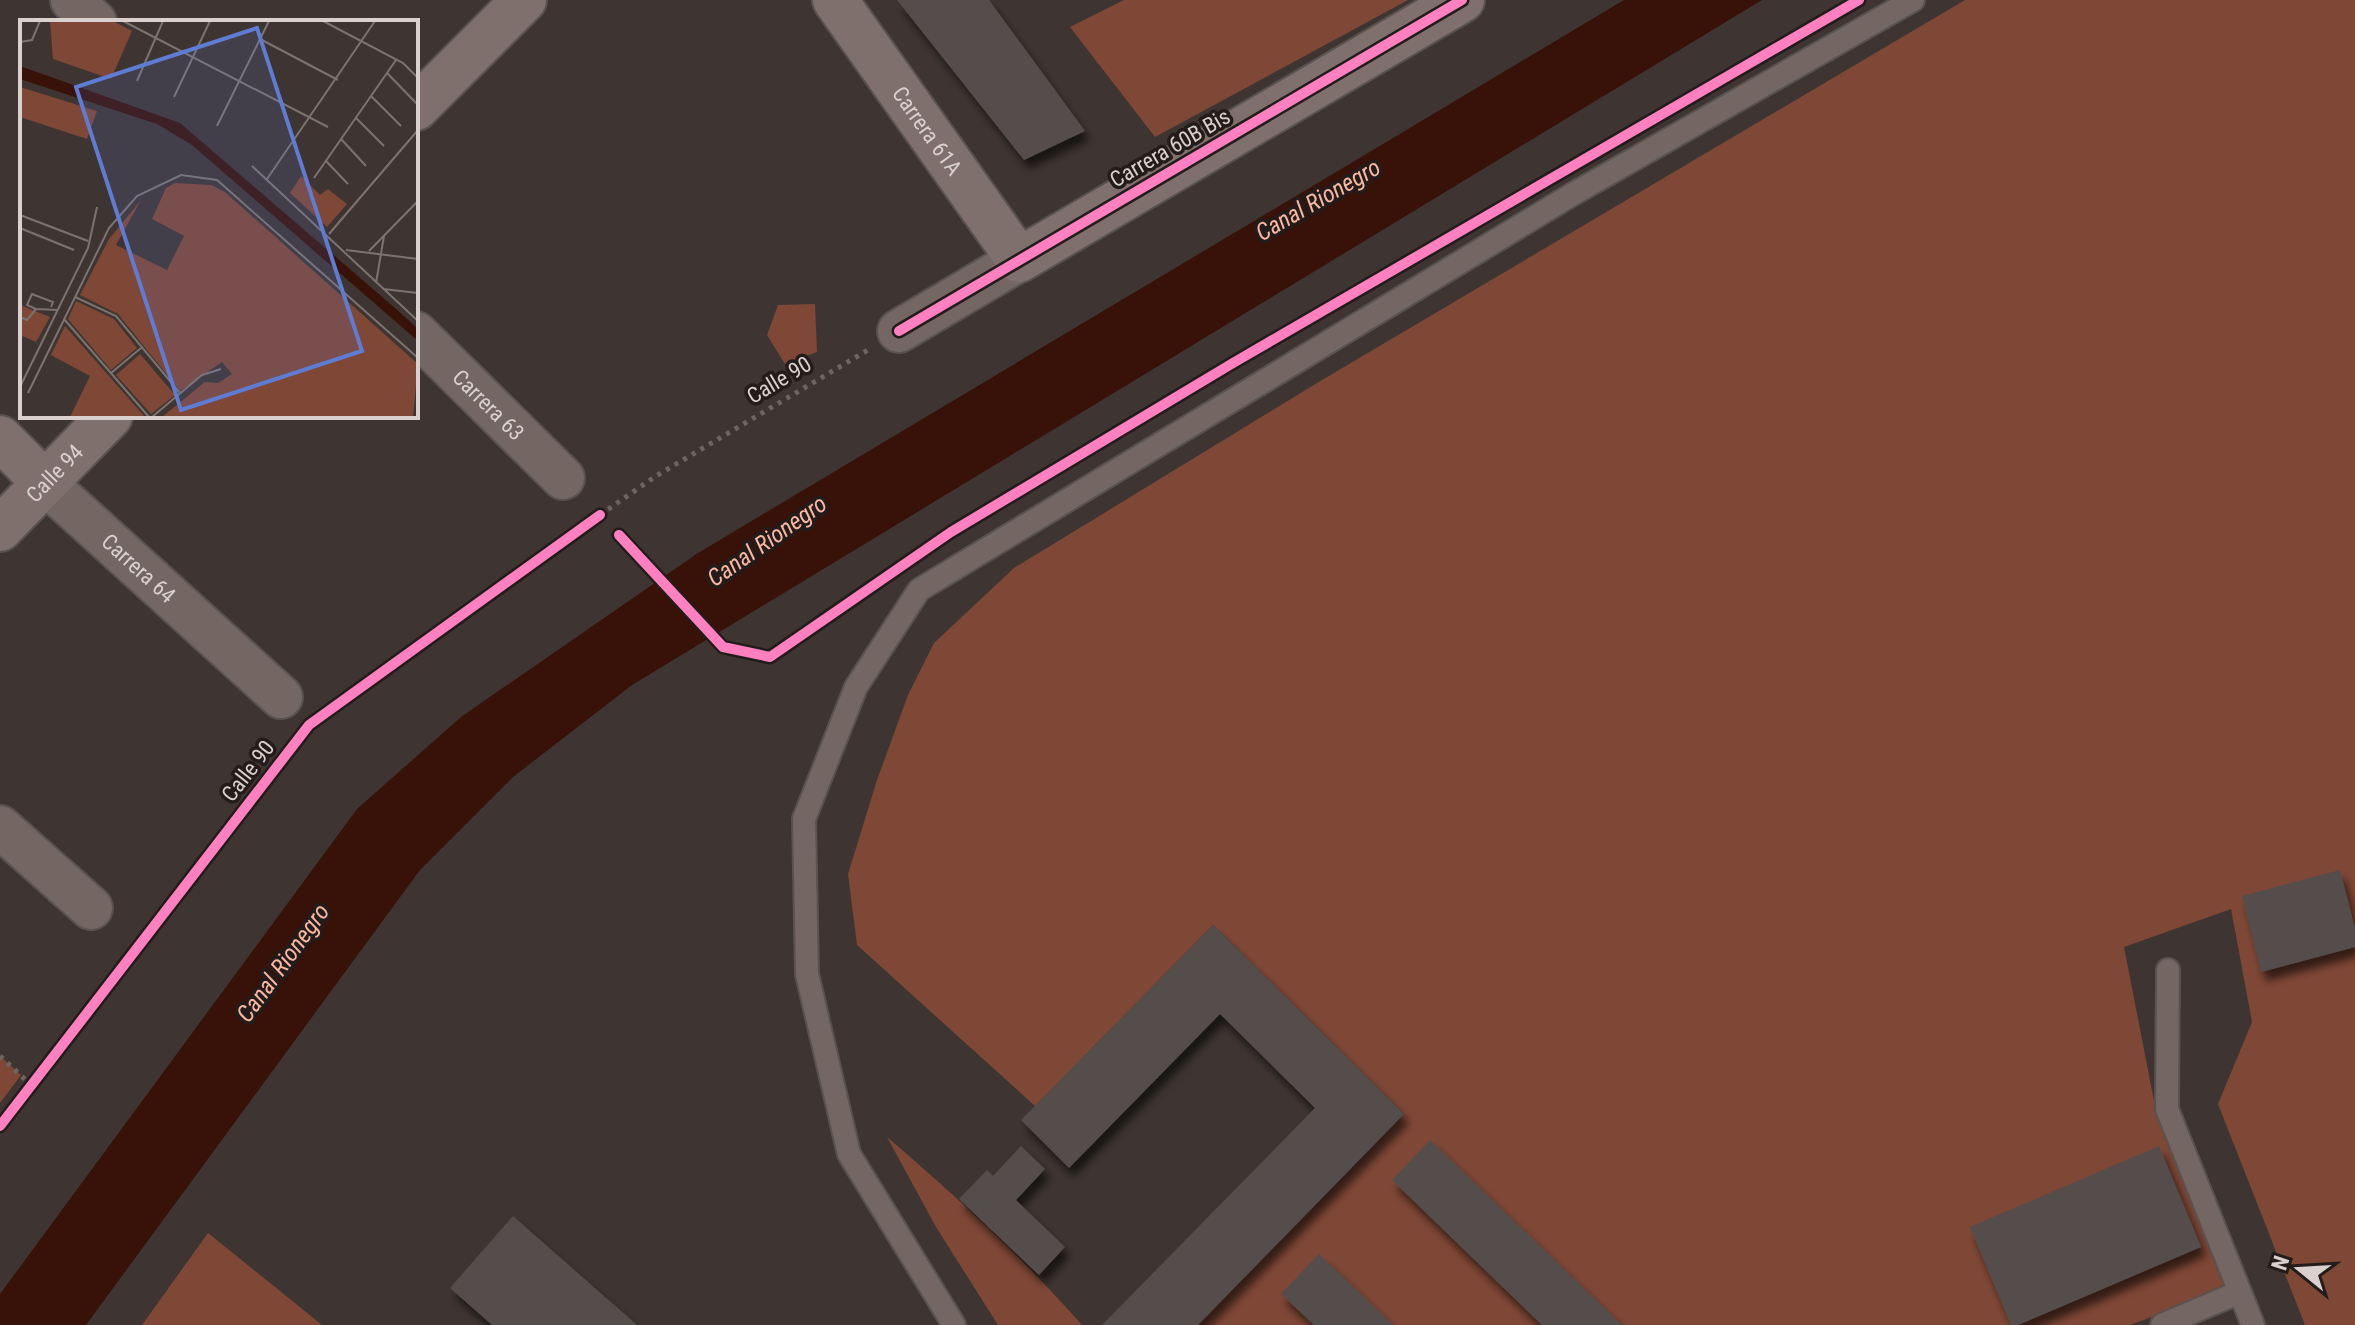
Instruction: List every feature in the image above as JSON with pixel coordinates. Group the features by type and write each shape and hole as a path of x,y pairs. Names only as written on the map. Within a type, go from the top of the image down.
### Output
{"street":[{"path":"418,106 524,0"},
{"name":"Carrera 61A","path":"835,0 1019,260"},
{"name":"Carrera 60B Bis","path":"899,331 1462,0"},
{"name":"Carrera 63","path":"418,335 563,478"},
{"name":"Calle 94","path":"0,529 108,418"},
{"name":"Carrera 64","path":"0,438 44,482 281,697"},
{"path":"0,827 91,908"}],"lane":[{"path":"954,1325 849,1154 807,974 804,819 856,687 919,590 1573,194 1913,0"},
{"path":"2168,970 2167,1109 2253,1325"},
{"path":"2162,1325 2240,1292"}],"path":[{"path":"0,1056 30,1084"},
{"path":"23,1094 40,1071"}],"shaded area":[{"path":"1124,0 1408,0 1155,137 1070,27"},
{"path":"1965,0 2355,0 2355,1325 2305,1325 2218,1104 2252,1022 2231,909 2124,947 2155,1106 2229,1288 2130,1325 1198,1325 1404,1114 1213,925 1035,1106 857,945 848,874 908,695 934,643 1014,568 1322,380"},
{"path":"815,304 817,352 785,364 767,335 778,305"},
{"path":"0,1056 21,1075 0,1103"},
{"path":"887,1137 988,1228 1082,1325 998,1325 936,1227"},
{"path":"208,1233 322,1325 142,1325"}],"water":[{"name":"Canal Rionegro","path":"1624,0 1762,0 632,685 513,777 420,870 86,1325 0,1325 0,1294 357,809 461,717 698,553"}],"building":[{"path":"897,0 989,0 1085,131 1024,160"},
{"path":"2340,870 2355,928 2355,947 2261,972 2242,896"},
{"path":"1213,925 1404,1114 1198,1325 1102,1325 1315,1108 1220,1014 1069,1168 1021,1120"},
{"path":"1430,1140 1622,1325 1542,1325 1392,1180"},
{"path":"1021,1146 1045,1169 1016,1200 1065,1247 1039,1275 959,1199 987,1170 993,1176"},
{"path":"2159,1146 2201,1247 2018,1325 2011,1325 1970,1227"},
{"path":"513,1216 637,1325 492,1325 450,1288"},
{"path":"1319,1254 1393,1325 1314,1325 1281,1294"}],"cycle path":[{"path":"899,331 1462,0"},
{"path":"619,535 723,647 770,657 951,532 1233,363 1859,0"},
{"name":"Calle 90","path":"0,1126 309,725 600,515"}]}
